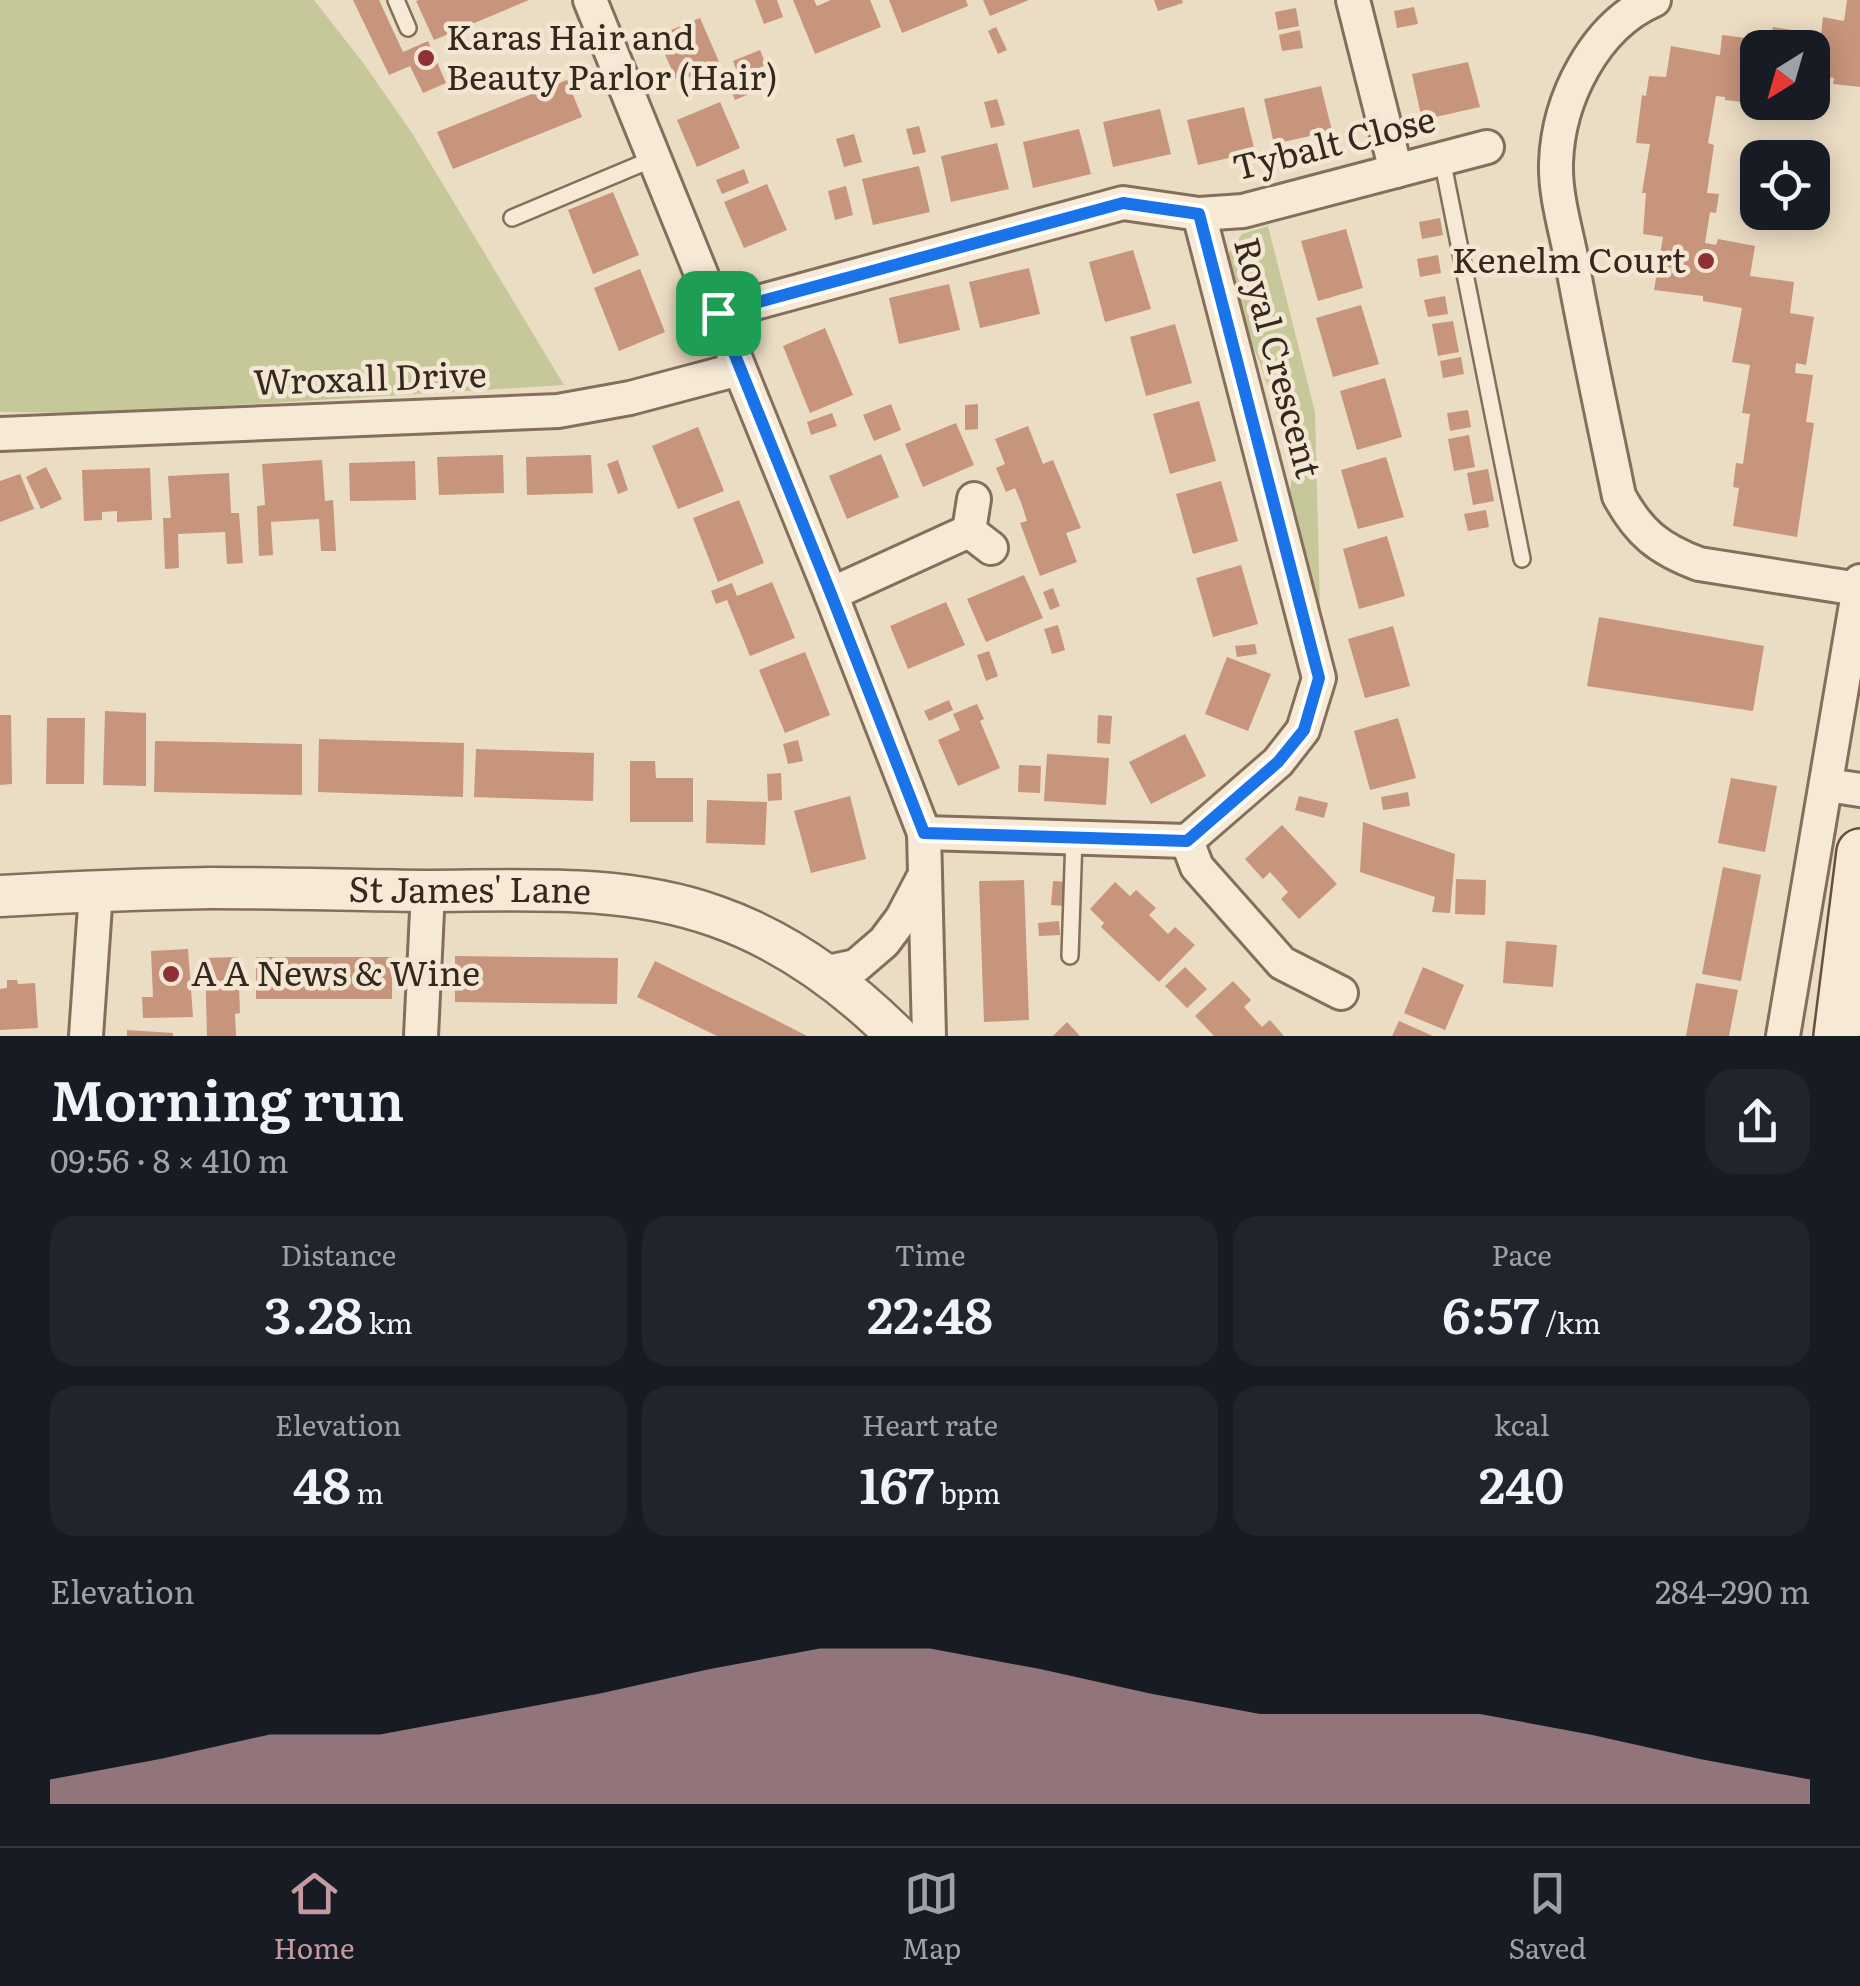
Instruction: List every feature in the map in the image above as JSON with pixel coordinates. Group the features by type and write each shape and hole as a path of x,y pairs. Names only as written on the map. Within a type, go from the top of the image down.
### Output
{"main road":[{"path":"1837,1036 1860,852"}],"street":[{"path":"590,0 924,833 929,1036"},
{"path":"1353,0 1396,171"},
{"path":"1654,0 1617,24 1580,72 1558,140 1556,165 1619,496 1631,518 1659,546 1698,564 1859,585 1784,1036"},
{"name":"Tybalt Close","path":"1199,214 1244,211 1487,147"},
{"name":"Royal Crescent","path":"718,313 1123,203 1199,214 1319,678 1304,730 1278,762 1187,841"},
{"name":"Wroxall Drive","path":"0,434 558,410 618,401 739,369"},
{"path":"831,594 978,526"},
{"path":"1827,785 1860,790"},
{"path":"924,833 1187,841 1197,867 1282,963 1342,993"},
{"path":"824,973 856,966 884,942 924,876"},
{"name":"St James' Lane","path":"0,896 211,888 542,890 657,900 717,916 767,939 824,973 867,1006 897,1036"},
{"path":"86,1036 96,891"},
{"path":"421,1036 428,891"}],"lane":[{"path":"396,0 408,28"},
{"path":"512,218 655,158"},
{"path":"1442,160 1522,559"},
{"path":"1070,956 1074,837"}],"green space":[{"path":"0,0 314,0 412,133 564,385 107,413 0,412"},
{"path":"1268,226 1315,412 1320,609 1289,495 1294,468 1259,360 1240,322 1226,257 1242,234"}],"building":[{"path":"353,0 379,0 403,52 428,41 446,83 423,93 410,66 389,75"},
{"path":"529,0 434,40 416,1"},
{"path":"755,0 777,0 783,17 764,24"},
{"path":"793,0 814,0 817,6 831,0 870,0 881,27 815,54"},
{"path":"889,0 966,0 968,6 902,33"},
{"path":"983,0 1029,0 990,16"},
{"path":"1154,0 1182,0 1183,3 1158,11"},
{"name":"Kenelm Court","path":"1847,0 1860,0 1860,87 1833,84 1834,78 1830,78 1830,30 1822,30 1823,17 1844,21"},
{"path":"1414,7 1418,24 1397,28 1394,11"},
{"path":"1296,8 1299,26 1278,30 1275,12"},
{"path":"700,18 720,64 677,82 657,36"},
{"path":"996,27 1007,50 998,54 988,31"},
{"path":"1300,30 1303,48 1282,51 1279,35"},
{"name":"Kenelm Court","path":"1722,35 1740,37 1740,102 1716,96 1708,143 1714,145 1707,193 1719,194 1716,213 1710,212 1705,243 1716,245 1718,239 1755,246 1750,276 1794,282 1790,313 1814,317 1806,365 1796,363 1795,373 1813,375 1806,422 1814,423 1797,537 1733,526 1739,488 1733,487 1736,463 1743,464 1750,414 1742,413 1750,365 1732,362 1742,308 1703,301 1703,296 1654,290 1663,237 1643,234 1646,193 1642,193 1650,144 1636,143 1642,95 1646,96 1649,76 1666,77 1671,46 1720,55"},
{"path":"760,50 766,65 739,76 733,61"},
{"path":"1468,62 1480,107 1422,120 1412,74"},
{"path":"757,74 763,88 735,100 729,85"},
{"path":"567,80 582,117 453,169 437,132"},
{"path":"1321,86 1332,131 1274,144 1264,99"},
{"path":"997,99 1005,125 991,128 984,102"},
{"path":"720,102 740,148 697,167 677,120"},
{"path":"1244,107 1255,152 1198,165 1187,120"},
{"path":"1160,109 1171,154 1113,167 1103,122"},
{"path":"919,126 926,152 913,155 906,129"},
{"path":"1079,129 1091,174 1033,188 1023,142"},
{"path":"854,134 862,162 844,167 836,139"},
{"path":"997,143 1009,189 951,202 941,156"},
{"path":"919,166 930,212 873,225 862,179"},
{"path":"744,169 749,183 722,194 716,180"},
{"path":"767,184 787,230 744,248 724,202"},
{"path":"846,186 853,215 835,220 828,191"},
{"path":"613,192 639,255 593,274 568,210"},
{"path":"1440,218 1443,235 1422,239 1419,222"},
{"path":"1346,229 1363,288 1318,301 1301,241"},
{"path":"1133,250 1151,309 1105,322 1089,262"},
{"path":"1438,255 1441,273 1420,277 1417,259"},
{"path":"1029,268 1040,314 980,328 969,282"},
{"path":"640,269 665,332 619,351 594,288"},
{"path":"949,284 960,330 899,344 889,298"},
{"path":"1445,296 1448,314 1428,317 1424,300"},
{"path":"1361,305 1379,364 1333,377 1316,318"},
{"path":"1453,321 1459,352 1438,356 1432,324"},
{"path":"1175,324 1192,383 1146,396 1130,337"},
{"path":"825,328 853,395 810,413 783,346"},
{"path":"1461,357 1464,374 1443,378 1440,361"},
{"path":"1385,378 1402,437 1357,450 1340,391"},
{"path":"1199,401 1216,461 1170,474 1153,414"},
{"path":"891,404 901,430 874,441 863,415"},
{"path":"978,404 978,429 965,430 965,405"},
{"path":"1468,410 1471,427 1450,431 1447,413"},
{"path":"832,413 837,426 811,435 807,422"},
{"path":"956,423 974,465 923,487 905,444"},
{"path":"1028,426 1043,464 1053,460 1081,528 1066,533 1077,562 1040,576 1020,523 1027,521 1022,505 1015,488 1006,492 996,468 1005,464 995,439"},
{"path":"698,427 724,491 678,509 652,446"},
{"path":"1469,435 1475,467 1454,471 1448,439"},
{"path":"881,454 899,497 847,519 829,476"},
{"path":"503,455 504,493 439,495 437,457"},
{"path":"591,455 593,493 527,495 526,457"},
{"path":"1386,457 1404,517 1358,529 1341,470"},
{"path":"322,460 325,501 333,500 336,551 321,551 319,519 271,522 273,555 259,556 257,506 265,505 262,464"},
{"path":"618,460 628,490 618,494 607,464"},
{"path":"415,461 416,500 350,501 349,463"},
{"path":"46,467 62,499 41,509 26,477"},
{"path":"150,468 152,520 117,522 117,511 102,512 102,520 84,521 82,470"},
{"path":"1488,469 1494,501 1473,505 1467,473"},
{"path":"229,473 231,513 239,513 243,563 227,564 225,532 178,534 179,568 165,569 163,518 171,518 168,476"},
{"path":"20,474 34,509 0,522 0,481"},
{"path":"1221,481 1238,541 1193,554 1176,494"},
{"path":"739,500 764,563 718,582 693,518"},
{"path":"1486,510 1489,527 1468,531 1464,514"},
{"path":"1387,536 1405,596 1359,609 1343,549"},
{"path":"1241,565 1258,624 1213,637 1196,578"},
{"path":"1024,575 1043,618 986,642 967,599"},
{"path":"772,582 795,638 750,656 727,600 716,604 711,591 732,583 737,596"},
{"path":"1053,588 1060,606 1050,610 1043,592"},
{"path":"946,602 965,645 908,669 890,626"},
{"path":"1599,617 1764,646 1753,711 1587,686"},
{"path":"1058,625 1065,650 1052,654 1044,629"},
{"path":"1393,626 1410,686 1365,698 1348,639"},
{"path":"1255,644 1257,654 1237,657 1235,646"},
{"path":"989,651 998,676 986,681 977,655"},
{"path":"805,652 830,715 785,733 759,670"},
{"path":"1227,657 1271,674 1248,731 1205,714"},
{"path":"949,700 953,710 929,721 924,711"},
{"path":"977,704 1000,768 958,786 938,740 960,730 953,714"},
{"path":"105,711 146,713 146,786 103,785"},
{"path":"0,715 11,715 12,784 0,785"},
{"path":"1098,715 1112,716 1110,744 1097,743"},
{"path":"47,718 85,718 84,784 46,784"},
{"path":"1398,718 1416,778 1370,790 1354,731"},
{"path":"1185,734 1206,776 1151,804 1129,762"},
{"path":"319,739 464,743 463,797 318,792"},
{"path":"798,740 803,761 788,764 783,744"},
{"path":"155,741 302,744 302,795 154,792"},
{"path":"476,749 594,753 593,801 474,797"},
{"path":"1047,754 1109,758 1106,805 1044,801"},
{"path":"630,761 655,761 656,778 693,778 693,822 630,822"},
{"path":"1019,765 1041,766 1040,793 1018,792"},
{"path":"781,773 782,800 768,801 767,774"},
{"path":"1731,778 1777,786 1765,852 1718,843"},
{"path":"1408,792 1410,806 1383,810 1381,797"},
{"path":"850,796 866,859 811,873 794,811"},
{"path":"1299,796 1328,803 1324,818 1295,810"},
{"path":"707,800 767,802 765,845 706,843"},
{"path":"1363,822 1455,854 1450,913 1432,912 1435,897 1360,872"},
{"path":"1282,825 1337,884 1299,919 1281,899 1288,892 1270,872 1263,879 1245,859"},
{"path":"1723,867 1761,875 1741,981 1702,974"},
{"path":"1456,879 1486,880 1485,915 1455,914"},
{"path":"1024,880 1029,1020 984,1022 979,881"},
{"path":"1053,881 1067,882 1066,906 1051,905"},
{"path":"1115,882 1130,896 1136,890 1156,908 1149,915 1168,934 1175,927 1195,945 1159,982 1101,927 1104,923 1090,909"},
{"path":"1059,921 1060,935 1039,936 1038,923"},
{"path":"1506,941 1557,945 1553,987 1503,983"},
{"name":"A A News & Wine","path":"188,949 193,1017 143,1018 142,997 153,997 151,951"},
{"path":"455,956 618,958 617,1004 455,1002"},
{"path":"238,957 240,1013 235,1014 236,1036 207,1036 205,958"},
{"path":"256,957 392,957 392,999 256,999"},
{"path":"655,961 807,1036 717,1036 637,997"},
{"path":"1185,967 1207,989 1187,1008 1165,986"},
{"path":"1423,967 1464,985 1445,1030 1404,1013"},
{"path":"7,980 35,983 38,1028 0,1030 0,989 7,988"},
{"path":"1233,981 1251,1000 1244,1007 1262,1027 1270,1020 1284,1036 1214,1036 1195,1016"},
{"path":"1696,983 1738,990 1729,1036 1686,1036"},
{"path":"1399,1021 1433,1036 1392,1036"},
{"path":"1067,1022 1080,1036 1053,1036"},
{"path":"127,1030 173,1033 173,1036 127,1036"}],"place":[{"name":"Karas Hair and Beauty Parlor (Hair)","path":"426,58"},
{"name":"Kenelm Court","path":"1706,261"},
{"name":"A A News & Wine","path":"171,974"}],"route":[{"path":"1123,203 1199,214 1319,678 1304,730 1278,762 1187,841 924,833 718,313 1123,203"}]}
